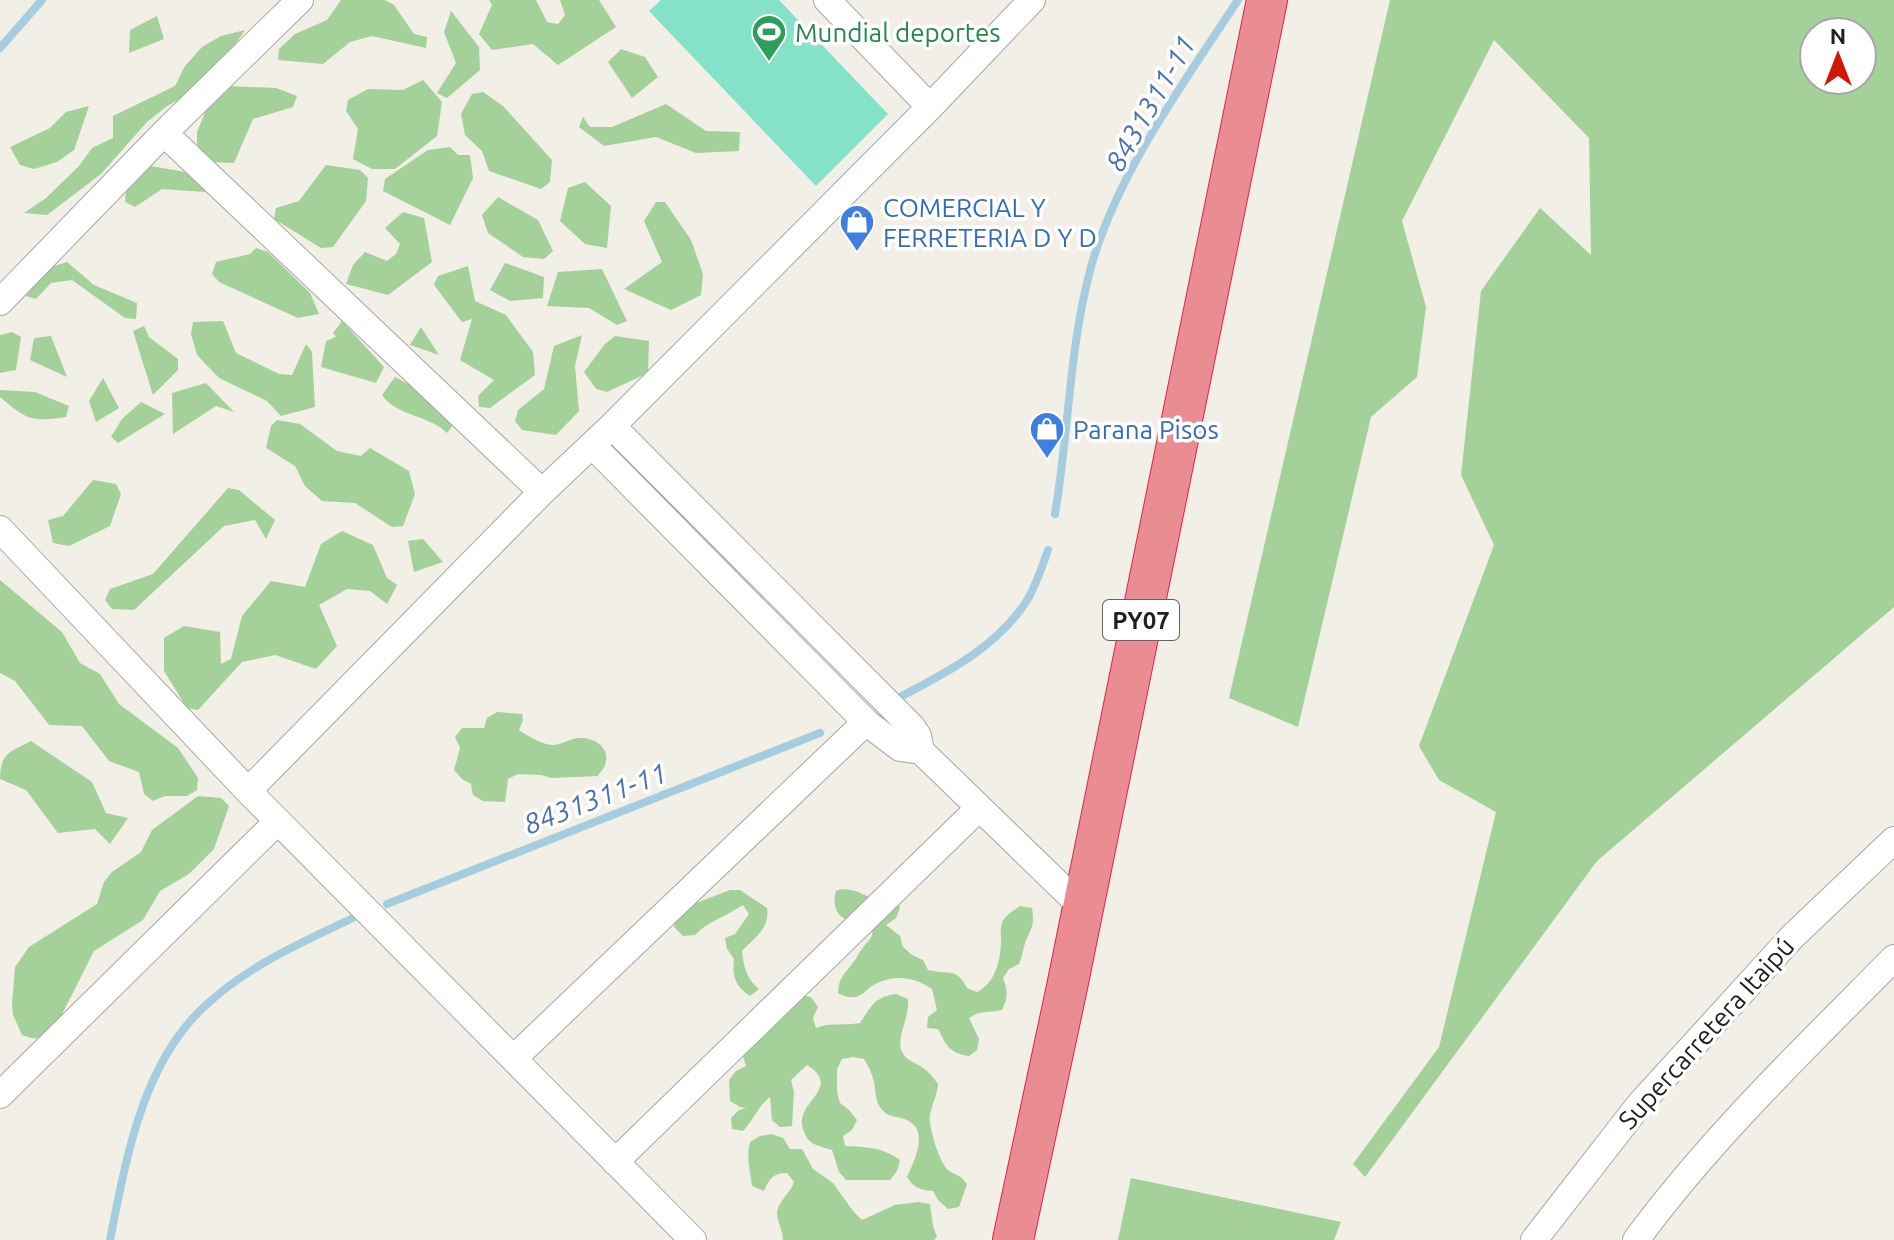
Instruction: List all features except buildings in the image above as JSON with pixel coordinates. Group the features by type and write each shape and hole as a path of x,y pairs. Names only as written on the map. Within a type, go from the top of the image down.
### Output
{"highway":[{"name":"PY07","path":"1013,1240 1267,0"}],"street":[{"path":"0,302 164,133 300,0"},
{"path":"827,0 930,107"},
{"path":"248,791 542,492 612,426 930,107 1032,0"},
{"path":"164,133 542,492"},
{"path":"612,426 912,727 918,736 921,751 1083,908"},
{"path":"592,445 866,722 900,748 921,751"},
{"path":"0,529 248,791 693,1240"},
{"path":"514,1058 866,722"},
{"path":"615,1162 979,808"},
{"path":"0,1095 278,821"},
{"name":"Supercarretera Itaipú","path":"1534,1240 1639,1105 1792,937 1894,840"},
{"path":"1636,1240 1717,1141 1894,958"}],"green space":[{"path":"341,0 385,0 394,5 414,34 427,37 426,48 372,36 350,42 323,64 278,60 279,49 295,34 327,20"},
{"path":"489,0 536,0 547,22 558,24 565,15 560,0 599,0 616,27 558,65 533,44 492,50 479,34 492,5"},
{"name":"Mundial deportes","path":"661,0 779,0 888,114 816,186 649,11"},
{"path":"1390,0 1894,0 1894,607 1597,861 1365,1177 1353,1164 1439,1047 1496,812 1439,780 1419,746 1494,545 1461,475 1481,291 1540,208 1591,255 1589,138 1494,40 1402,221 1426,307 1417,377 1371,417 1298,727 1229,698"},
{"path":"451,11 479,47 480,70 447,98 437,93 456,63 444,32"},
{"path":"157,16 164,39 129,53 130,30"},
{"path":"245,30 204,84 147,122 101,174 47,215 24,213 46,198 79,166 92,148 113,138 113,116 175,86 185,66 202,47 221,36"},
{"path":"621,49 645,57 658,77 632,98 608,62"},
{"path":"423,80 442,102 437,136 395,169 372,169 353,159 358,129 346,111 348,100 368,89 403,90"},
{"path":"226,86 276,88 297,96 293,107 253,119 234,163 211,162 197,144 197,132 214,91"},
{"path":"483,92 503,106 552,160 550,182 541,189 489,171 482,151 465,135 461,114 472,94"},
{"path":"666,104 706,131 740,132 739,151 696,153 656,137 604,146 579,127 583,117 590,127 612,127"},
{"path":"89,106 74,150 57,162 34,169 20,165 10,147 50,128 66,112"},
{"path":"450,147 458,155 470,155 473,178 450,225 383,191 385,179 428,150"},
{"path":"326,165 360,170 368,178 366,201 333,247 321,248 274,219 276,208 299,201"},
{"path":"151,166 196,174 205,192 162,189 135,207 125,202 126,191"},
{"path":"585,182 611,206 607,248 585,244 560,221 568,188"},
{"path":"498,197 538,220 553,251 544,259 523,257 488,233 482,215"},
{"path":"656,202 665,202 691,240 703,274 701,295 671,310 624,289 662,262 644,221"},
{"path":"403,212 424,218 432,262 388,295 346,284 353,265 365,252 387,261 396,254 400,244 385,228"},
{"path":"256,248 268,252 310,293 319,314 298,318 219,282 212,274 216,262 250,254"},
{"path":"67,262 94,285 137,303 136,319 125,318 72,280 51,283 36,299 26,296 45,269"},
{"path":"505,263 544,277 543,298 510,301 490,290"},
{"path":"468,266 475,301 506,315 533,352 535,375 490,408 479,407 478,396 494,380 460,360 472,319 462,322 434,285 438,276"},
{"path":"602,269 627,321 617,325 589,308 547,306 558,272"},
{"path":"223,321 236,353 279,374 292,375 306,344 312,352 315,407 281,416 267,401 219,378 197,355 191,334 193,322"},
{"path":"342,321 384,367 376,383 321,367 326,341 336,337 333,333"},
{"path":"144,326 149,337 178,359 178,370 153,395 133,331"},
{"path":"421,327 439,355 410,345"},
{"path":"12,332 21,337 16,370 0,373 0,335"},
{"path":"582,335 575,366 579,411 556,435 522,430 515,421 518,410 544,389 554,346"},
{"path":"51,336 67,377 30,360 34,338"},
{"path":"615,336 649,341 648,373 607,392 596,389 584,372"},
{"path":"395,377 446,404 453,425 447,433 388,402 382,395"},
{"path":"103,378 119,408 96,422 89,401"},
{"path":"206,383 234,412 216,406 173,434 172,393"},
{"path":"0,390 35,392 69,406 66,417 30,418 0,397"},
{"path":"141,402 165,414 118,443 111,437 122,419"},
{"path":"277,420 300,424 337,451 361,456 370,448 409,471 415,494 403,526 392,527 355,503 322,501 305,486 295,466 266,448 271,426"},
{"path":"93,480 116,484 121,494 110,526 69,546 53,543 48,520 63,516"},
{"path":"228,488 239,490 275,520 266,539 255,520 224,526 134,610 112,609 105,600 110,589 153,574"},
{"path":"342,531 373,545 387,578 397,585 387,604 370,591 347,589 319,605 337,646 316,669 275,655 242,662 198,710 187,708 164,671 164,638 184,626 220,632 221,664 231,659 242,616 271,581 305,587 321,544"},
{"path":"423,539 443,562 414,572 408,541"},
{"path":"0,580 62,632 80,663 100,674 119,704 178,748 198,778 197,790 187,796 165,796 153,801 144,794 139,772 109,761 82,726 49,725 15,681 0,673"},
{"path":"497,712 522,714 519,730 545,744 554,745 579,738 596,742 606,753 604,766 598,776 551,778 518,774 508,779 505,802 483,801 473,795 471,784 454,770 460,748 455,737 462,728 484,728 487,718"},
{"path":"31,741 92,782 106,813 128,818 110,844 95,829 58,833 26,790 0,779 4,758"},
{"path":"198,796 221,798 229,806 214,849 189,874 160,891 143,920 94,951 51,1032 40,1038 22,1035 13,1015 12,1004 15,967 29,947 97,904 104,882 112,872 141,852 152,830"},
{"path":"842,889 897,902 900,908 896,918 886,925 900,936 903,947 923,960 928,970 956,974 967,988 977,992 988,983 995,971 1003,920 1020,906 1032,908 1033,923 1019,964 1009,969 1003,978 1007,994 1002,1010 969,1018 979,1039 977,1050 969,1056 957,1053 946,1044 938,1029 927,1028 928,1017 937,1010 932,989 917,981 902,978 887,980 856,997 838,993 841,979 872,934 872,927 849,921 839,914 836,891"},
{"path":"730,890 740,890 767,908 764,927 742,951 746,972 759,989 750,996 736,980 734,959 727,949 725,938 735,934 749,914 743,905 695,935 683,936 674,927 677,914 686,907"},
{"path":"896,994 908,999 901,1049 907,1059 925,1070 938,1084 930,1115 931,1127 944,1165 967,1184 959,1207 948,1209 933,1191 918,1188 907,1177 919,1144 919,1135 910,1122 887,1114 880,1107 864,1059 842,1059 837,1069 840,1103 857,1120 852,1130 843,1136 845,1146 880,1150 900,1160 890,1180 846,1180 839,1172 832,1150 807,1138 802,1119 821,1081 807,1065 791,1080 794,1092 792,1126 780,1127 772,1120 770,1097 743,1131 732,1129 731,1118 746,1108 730,1101 729,1080 736,1071 746,1066 743,1056 777,1023 772,1013 799,995 811,997 818,1007 813,1018 816,1028 860,1023 875,1003"},
{"path":"772,1134 783,1138 790,1149 802,1149 813,1169 833,1183 862,1220 895,1205 930,1204 937,1237 934,1240 783,1240 777,1212 794,1182 787,1173 775,1175 764,1191 752,1186 749,1164 750,1142"},
{"path":"1131,1178 1341,1222 1334,1240 1118,1240"}],"waterway":[{"path":"0,48 42,0"},
{"name":"8431311-11","path":"1055,514 1078,328 1091,267 1103,232 1117,197 1154,129 1238,0"},
{"name":"8431311-11","path":"896,699 968,658 1000,633 1030,596 1048,550"},
{"name":"8431311-11","path":"387,904 820,733"},
{"name":"8431311-11","path":"110,1240 140,1114 166,1055 184,1028 206,1005 240,978 276,956 353,918"}],"place":[{"name":"Mundial deportes","path":"769,63"},
{"name":"COMERCIAL Y FERRETERIA D Y D","path":"857,253"},
{"name":"Parana Pisos","path":"1047,460"}]}
